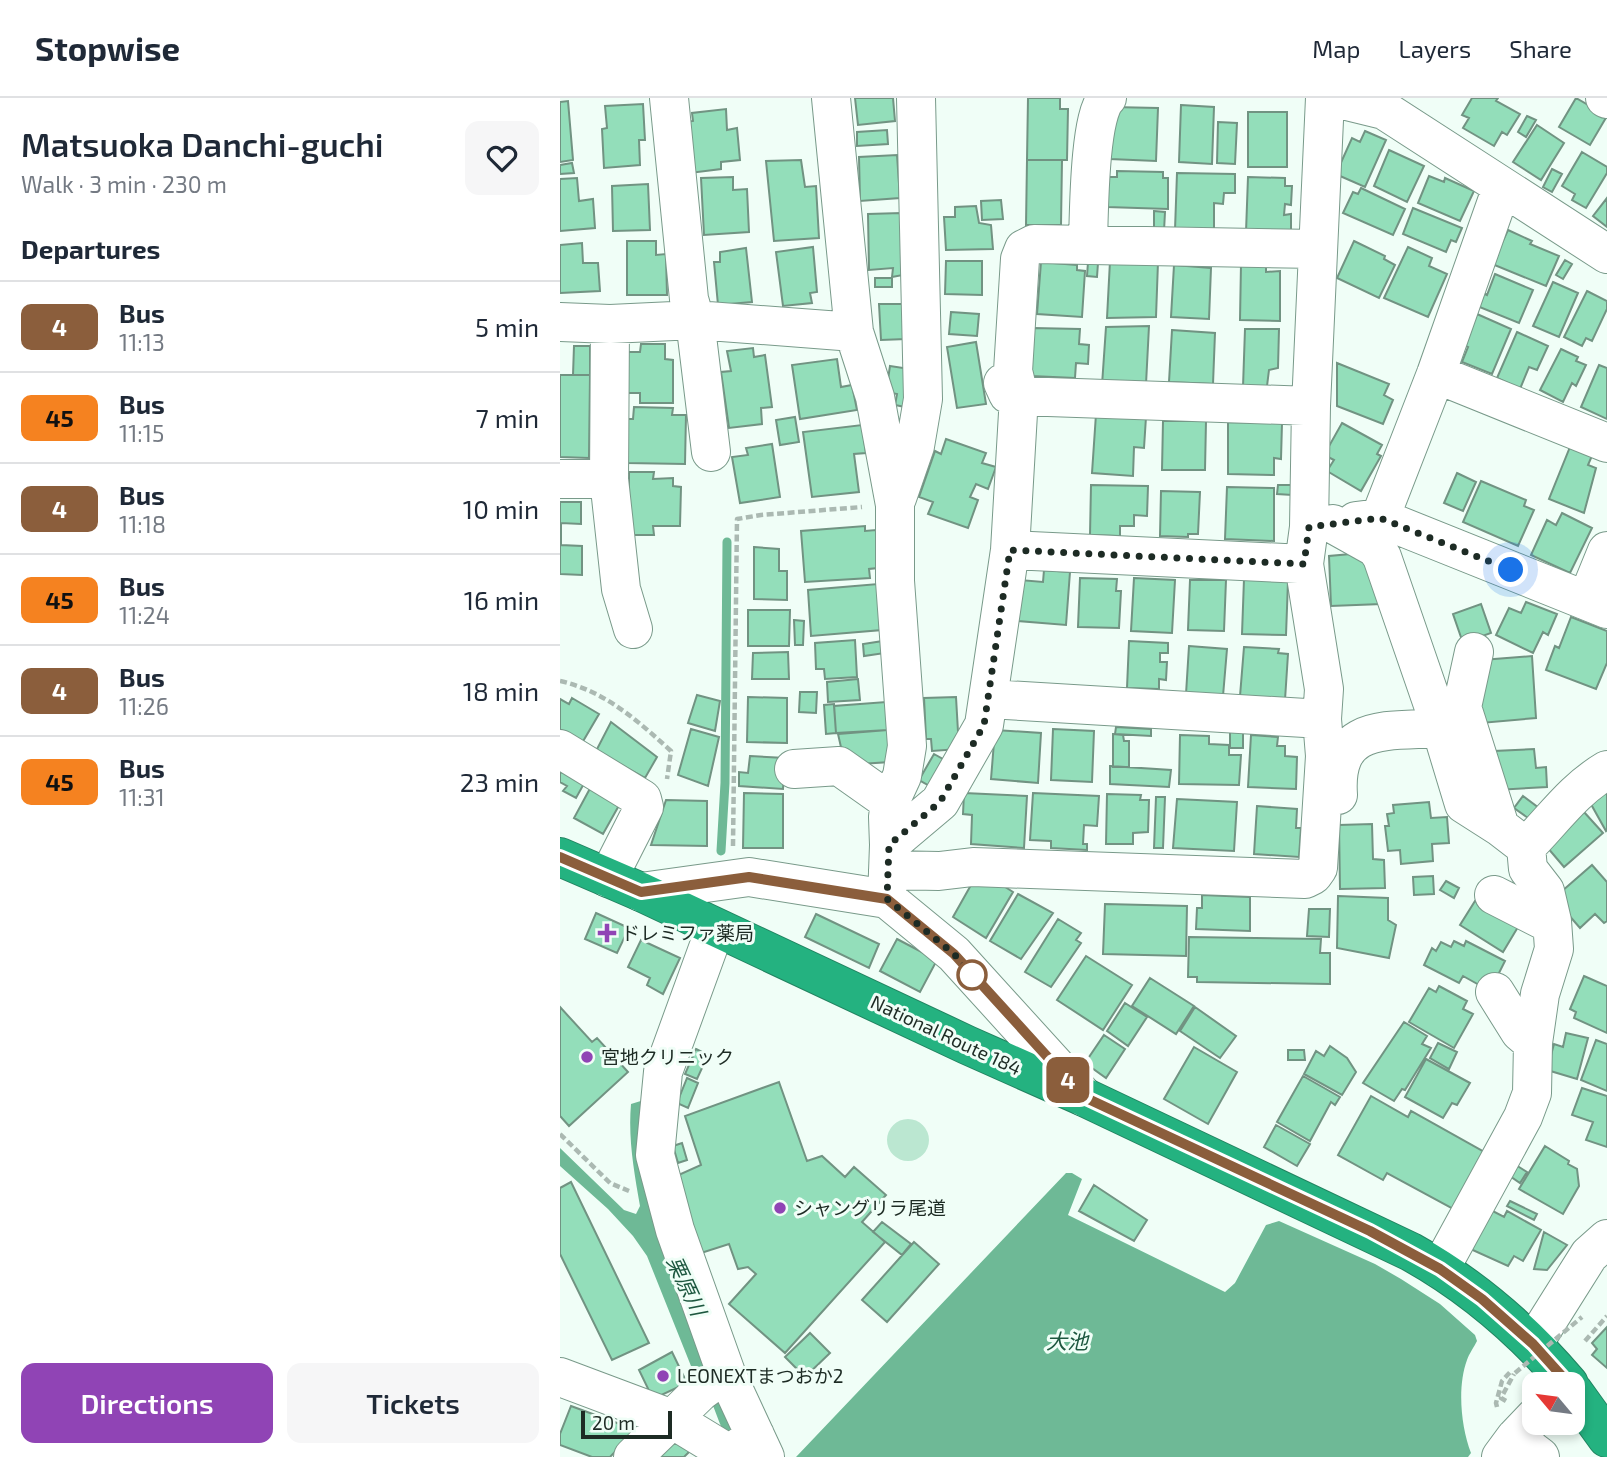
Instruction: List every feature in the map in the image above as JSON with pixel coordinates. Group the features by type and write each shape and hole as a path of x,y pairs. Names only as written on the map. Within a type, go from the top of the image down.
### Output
{"highway":[{"name":"National Route 184","path":"560,857 1370,1231 1440,1269 1482,1299 1533,1344 1558,1372"},
{"path":"1586,1398 1607,1414"},
{"path":"1586,1408 1607,1437"}],"street":[{"path":"669,98 689,299 695,320 711,452"},
{"path":"831,98 854,332 875,397 883,505 895,581 908,746 902,776 890,802 888,871 954,954 1084,1097"},
{"path":"883,505 915,446 923,399 916,98"},
{"path":"1088,243 1095,126 1101,103 1107,98"},
{"path":"560,749 642,799 644,807 635,828 624,885 749,877 939,871 973,867 1305,879 1313,875 1318,868 1325,756 1311,406 1325,98"},
{"path":"1335,98 1384,110 1607,254"},
{"path":"1380,518 1436,374 1502,187"},
{"path":"888,871 940,802 984,725 1010,550 1019,396 1013,371 1020,258 1024,249 1034,243 1088,243 1318,249"},
{"path":"996,305 995,363 1008,394 1311,406"},
{"path":"560,322 610,324 695,320 854,332"},
{"path":"610,324 609,479 621,590 633,629"},
{"path":"1436,374 1607,443"},
{"path":"560,479 609,479"},
{"path":"1315,538 1380,518 1597,605 1607,551"},
{"path":"1010,550 1315,538 1376,548 1382,557 1441,728 1464,804 1513,837"},
{"path":"591,582 614,540"},
{"path":"1440,1269 1523,1117 1532,1093 1534,1043 1541,994 1554,950 1552,921 1545,891 1528,869 1513,837 1462,707 1474,652"},
{"path":"989,699 1322,719"},
{"path":"1339,811 1337,784 1342,760 1355,740 1369,733 1441,728"},
{"path":"794,769 839,766 890,802"},
{"path":"1513,837 1555,813 1607,770"},
{"path":"1494,895 1543,920 1552,921"},
{"path":"715,929 663,1072 655,1155 715,1381 743,1449"},
{"path":"1495,992 1520,1032 1534,1043"},
{"path":"1533,1344 1589,1255 1607,1239"},
{"path":"560,1377 743,1449"},
{"path":"633,1457 715,1381"}],"path":[{"path":"733,879 737,519 883,505"},
{"path":"560,681 580,685 619,707 671,751 665,789 635,828"},
{"path":"560,1134 610,1183 630,1191"},
{"path":"1585,1341 1607,1316"},
{"path":"1501,1398 1515,1373 1582,1317"}],"shaded area":[{"path":"908,1119 923,1125 929,1140 923,1155 908,1161 893,1155 887,1140 893,1125"}],"water":[{"name":"栗原川","path":"644,1100 728,1409 733,1447 720,1424 709,1395 691,1366 647,1256 608,1209 560,1166 560,1148 624,1210 636,1214 640,1206 630,1117 631,1104"},
{"name":"大池","path":"1066,1173 1072,1173 1082,1179 1068,1215 1225,1292 1235,1283 1266,1225 1279,1221 1375,1264 1440,1304 1475,1335 1477,1341 1467,1360 1461,1394 1465,1431 1471,1453 1468,1457 796,1457"}],"building":[{"path":"855,98 893,98 895,121 858,125"},
{"path":"1028,98 1060,98 1060,109 1068,109 1067,160 1027,160"},
{"path":"1472,98 1498,98 1496,101 1520,114 1507,135 1502,132 1494,146 1463,128 1469,118 1462,115"},
{"path":"1576,98 1607,116 1590,145 1559,127"},
{"path":"568,101 573,160 560,162 560,102"},
{"path":"643,104 645,140 639,140 640,165 604,168 602,129 607,128 605,106"},
{"path":"1181,105 1214,107 1212,164 1179,162"},
{"path":"1112,107 1158,108 1156,161 1110,159"},
{"path":"726,109 727,130 737,128 740,160 721,162 721,169 690,173 685,122 693,121 692,113"},
{"path":"1248,112 1287,112 1287,167 1248,167"},
{"path":"1527,116 1536,120 1526,137 1518,132"},
{"path":"1218,122 1237,123 1235,164 1217,163"},
{"path":"1537,125 1564,143 1541,180 1513,162"},
{"path":"887,130 888,144 857,146 857,132"},
{"path":"1365,131 1386,140 1365,187 1340,176 1339,167 1352,138 1360,142"},
{"path":"1389,150 1424,166 1407,202 1374,186"},
{"path":"1582,152 1607,167 1607,173 1586,208 1572,200 1575,194 1562,186"},
{"path":"897,155 900,198 860,201 859,157"},
{"path":"801,160 805,187 816,186 819,238 774,241 766,161"},
{"path":"1027,160 1062,160 1061,225 1026,225"},
{"path":"572,163 574,173 560,174 560,165"},
{"path":"1552,169 1562,174 1552,192 1543,187"},
{"path":"1117,171 1163,172 1163,178 1168,178 1168,209 1107,207 1108,177 1117,177"},
{"path":"1177,173 1235,174 1235,193 1224,193 1223,204 1214,203 1214,231 1175,230"},
{"path":"1429,176 1444,182 1445,178 1474,191 1460,221 1418,203"},
{"path":"733,177 733,190 747,189 749,232 704,235 701,178"},
{"path":"1248,177 1285,178 1285,186 1292,186 1291,205 1285,204 1284,215 1291,214 1291,233 1246,232"},
{"path":"577,178 579,201 593,199 595,228 560,231 560,179"},
{"path":"648,184 650,230 613,231 612,186"},
{"path":"1361,188 1405,209 1393,235 1343,213 1353,192 1358,194"},
{"path":"1607,198 1607,227 1593,216"},
{"path":"1001,200 1003,219 982,220 981,201"},
{"path":"976,206 979,223 991,225 993,249 946,250 944,217 955,217 955,207"},
{"path":"1413,208 1462,228 1456,242 1451,240 1446,252 1403,234"},
{"path":"1154,211 1165,212 1164,231 1154,231"},
{"path":"901,213 903,275 892,277 893,268 869,270 868,214"},
{"path":"1508,230 1532,241 1530,244 1559,256 1546,286 1492,264"},
{"path":"627,241 656,241 656,255 666,254 667,295 627,295"},
{"path":"1354,241 1385,256 1384,259 1395,265 1379,298 1337,278"},
{"path":"582,243 583,263 598,263 600,291 560,293 560,245"},
{"path":"813,247 817,292 810,293 812,303 783,306 776,252"},
{"path":"1408,247 1432,258 1429,266 1447,274 1428,317 1384,298"},
{"path":"746,248 752,302 718,305 714,262 720,262 720,252"},
{"path":"1565,260 1572,264 1563,279 1556,275"},
{"path":"946,261 982,261 982,295 945,294"},
{"path":"1110,261 1158,262 1156,317 1107,318"},
{"path":"1041,262 1077,265 1077,270 1085,271 1082,317 1037,314"},
{"path":"1088,262 1098,263 1097,277 1087,276"},
{"path":"1241,264 1266,264 1266,272 1280,271 1280,321 1240,320"},
{"path":"1174,265 1211,268 1209,319 1171,317"},
{"path":"1495,274 1533,290 1519,323 1477,306 1483,293 1487,295"},
{"path":"875,278 892,278 892,287 875,287"},
{"path":"1553,282 1578,293 1559,337 1533,326"},
{"path":"1587,291 1607,301 1607,309 1592,341 1586,338 1582,346 1564,337"},
{"path":"879,304 905,304 906,339 881,340"},
{"path":"951,312 979,314 977,336 949,334"},
{"path":"1477,314 1511,329 1492,374 1462,362 1468,347 1463,345"},
{"path":"1149,326 1146,384 1102,385 1106,327"},
{"path":"1033,328 1080,329 1079,344 1089,345 1088,364 1076,363 1075,378 1031,376"},
{"path":"1245,329 1279,329 1278,368 1269,370 1267,386 1243,387"},
{"path":"1172,330 1215,333 1213,384 1169,382"},
{"path":"1517,332 1548,346 1537,370 1529,367 1520,389 1497,378"},
{"path":"976,342 986,404 957,408 947,347"},
{"path":"641,344 665,344 665,359 673,360 673,403 640,403 640,393 623,393 627,352 640,352"},
{"path":"574,346 590,346 590,375 573,375"},
{"path":"753,348 754,357 765,355 772,407 761,408 762,424 729,428 721,372 731,371 727,351"},
{"path":"1561,349 1578,357 1576,361 1586,365 1576,386 1572,383 1563,402 1540,390"},
{"path":"837,359 841,387 852,385 857,410 800,419 792,365"},
{"path":"1337,363 1389,384 1384,395 1393,400 1383,424 1337,406"},
{"path":"1599,365 1607,368 1607,419 1581,407"},
{"path":"890,366 910,369 905,407 895,405 897,394 886,392"},
{"path":"560,375 590,375 589,458 560,457"},
{"path":"634,407 673,408 672,415 686,415 685,464 627,463 628,419 633,419"},
{"path":"1096,414 1146,417 1144,448 1134,447 1133,476 1092,473"},
{"path":"795,417 799,442 780,445 776,420"},
{"path":"1163,421 1206,421 1205,470 1162,470"},
{"path":"1228,422 1282,423 1281,459 1274,458 1274,475 1228,474"},
{"path":"1342,423 1382,445 1377,454 1381,456 1361,491 1327,471 1334,460 1324,455"},
{"path":"862,425 866,453 854,454 859,492 812,497 803,432"},
{"path":"946,439 986,453 982,463 996,467 988,489 976,484 970,497 978,500 968,528 928,514 933,502 919,497 935,451 941,454"},
{"path":"1572,442 1594,451 1588,465 1596,468 1584,513 1549,499"},
{"path":"772,444 780,497 740,503 732,457 748,455 746,448"},
{"path":"629,472 654,472 653,479 673,478 673,486 681,487 680,526 653,526 654,535 629,535"},
{"path":"1457,473 1476,482 1463,511 1444,503"},
{"path":"1481,481 1526,500 1524,506 1534,510 1518,546 1463,522"},
{"path":"1091,485 1148,486 1147,516 1134,515 1134,526 1120,526 1120,536 1090,535"},
{"path":"1278,485 1292,485 1292,495 1277,494"},
{"path":"1227,487 1274,488 1274,541 1225,539"},
{"path":"1161,491 1200,492 1198,534 1188,534 1188,537 1160,536"},
{"path":"560,502 581,502 581,524 561,523 561,545 582,546 582,575 560,574"},
{"path":"1562,513 1592,528 1570,573 1531,555 1547,520 1556,525"},
{"path":"865,526 865,531 876,530 878,568 869,569 870,578 805,582 801,531"},
{"path":"754,547 779,549 779,571 787,571 787,600 754,599"},
{"path":"1362,553 1381,604 1331,606 1329,556"},
{"path":"1044,570 1070,572 1066,625 1018,621 1020,580 1043,582"},
{"path":"1080,578 1117,579 1116,591 1121,591 1119,628 1078,627"},
{"path":"1134,578 1175,580 1172,633 1131,631"},
{"path":"1244,579 1288,581 1286,635 1242,634"},
{"path":"1190,580 1226,580 1224,631 1188,630"},
{"path":"878,584 882,630 811,636 808,590"},
{"path":"1526,602 1557,614 1548,635 1543,632 1533,653 1496,635 1509,608 1521,613"},
{"path":"1481,604 1491,633 1463,643 1453,614"},
{"path":"748,610 790,610 789,646 748,646"},
{"path":"1571,617 1607,631 1607,663 1596,689 1546,670 1555,646 1559,648"},
{"path":"794,620 804,621 803,645 795,645"},
{"path":"855,640 857,677 825,679 824,669 816,669 815,643"},
{"path":"883,641 885,653 864,656 863,644"},
{"path":"1129,641 1168,643 1168,653 1160,653 1160,662 1167,662 1166,680 1159,679 1159,689 1127,688"},
{"path":"1189,646 1227,649 1223,696 1186,694"},
{"path":"1244,647 1279,649 1278,653 1288,654 1285,700 1240,696"},
{"path":"788,652 789,679 752,679 753,653"},
{"path":"1532,656 1536,718 1481,723 1478,678 1482,660"},
{"path":"858,679 860,700 828,702 827,682"},
{"path":"800,692 817,692 816,713 799,712"},
{"path":"697,695 720,701 715,731 688,723"},
{"path":"748,697 787,698 787,743 747,742"},
{"path":"956,697 959,749 932,751 931,739 926,739 924,698"},
{"path":"572,698 599,714 582,743 560,729 560,699 569,704"},
{"path":"886,702 888,730 836,733 834,706"},
{"path":"834,704 836,733 826,734 824,705"},
{"path":"611,722 657,757 645,778 596,751"},
{"path":"1116,727 1151,729 1151,736 1115,734"},
{"path":"691,729 719,737 708,786 678,775"},
{"path":"1053,729 1094,731 1092,782 1051,780"},
{"path":"888,730 890,762 845,765 838,734"},
{"path":"995,730 1041,733 1038,783 991,779"},
{"path":"1230,732 1243,732 1243,748 1230,748"},
{"path":"1113,734 1123,735 1124,741 1129,741 1129,767 1113,767"},
{"path":"1180,735 1209,736 1209,744 1229,745 1229,755 1241,755 1239,785 1179,784"},
{"path":"1251,735 1278,737 1277,746 1285,746 1285,756 1297,757 1296,789 1248,787"},
{"path":"1534,749 1536,768 1546,767 1547,787 1496,790 1494,751"},
{"path":"934,754 950,763 935,789 919,780"},
{"path":"750,756 785,758 783,789 739,786 739,772 748,773"},
{"path":"1110,766 1171,770 1169,787 1110,784"},
{"path":"564,768 586,780 576,798 563,791 567,786 560,782 560,774"},
{"path":"593,783 622,800 603,834 574,818"},
{"path":"1607,785 1607,830 1606,831 1587,797"},
{"path":"744,793 783,794 783,848 743,848"},
{"path":"964,793 1027,796 1024,848 971,844 972,815 963,814"},
{"path":"1033,793 1099,796 1097,826 1084,825 1083,844 1087,844 1087,850 1051,848 1051,841 1030,840"},
{"path":"1107,794 1141,795 1140,800 1149,800 1148,832 1133,833 1133,844 1106,844"},
{"path":"1523,796 1543,811 1535,823 1514,808"},
{"path":"1156,797 1165,797 1163,848 1154,848"},
{"path":"1177,799 1237,802 1234,851 1173,848"},
{"path":"666,800 707,801 707,846 651,845"},
{"path":"1429,802 1431,818 1447,817 1449,843 1432,844 1433,861 1401,864 1400,850 1388,851 1385,826 1389,826 1387,814 1394,813 1393,805"},
{"path":"1257,806 1297,809 1296,828 1301,828 1299,857 1254,854"},
{"path":"1584,812 1603,833 1564,867 1547,847"},
{"path":"1372,824 1373,859 1384,860 1385,888 1340,889 1339,825"},
{"path":"1592,865 1607,882 1607,921 1604,923 1595,914 1580,928 1554,898"},
{"path":"1433,876 1434,894 1414,895 1413,877"},
{"path":"1446,881 1459,888 1454,898 1440,890"},
{"path":"971,885 1002,885 1013,892 986,938 953,917"},
{"path":"1018,894 1053,913 1021,959 990,941"},
{"path":"1202,895 1250,897 1250,931 1196,929 1197,908 1202,908"},
{"path":"1338,896 1388,898 1388,920 1396,925 1389,958 1337,948"},
{"path":"1475,901 1521,922 1503,952 1460,925"},
{"path":"1105,904 1187,906 1186,956 1103,954"},
{"path":"1309,909 1330,909 1329,937 1307,936"},
{"name":"ドレミファ薬局","path":"596,913 629,928 617,953 585,939"},
{"path":"816,914 879,944 869,968 805,937"},
{"path":"1058,919 1081,933 1076,940 1081,943 1051,987 1025,972"},
{"path":"1189,937 1321,939 1320,953 1330,953 1330,984 1197,982 1197,977 1188,977"},
{"path":"897,939 937,960 920,992 880,971"},
{"path":"641,940 680,958 663,994 647,985 650,978 628,967"},
{"path":"1454,941 1464,946 1466,941 1505,961 1495,981 1481,986 1463,976 1459,983 1424,965 1432,948 1436,951 1441,942 1451,947"},
{"path":"1086,956 1132,985 1103,1030 1057,1000"},
{"path":"1584,976 1607,986 1607,1033 1574,1018 1576,1012 1570,1009"},
{"path":"1150,978 1194,1006 1176,1034 1132,1006"},
{"path":"1439,986 1467,1001 1463,1009 1473,1014 1454,1048 1409,1022 1429,988 1436,992"},
{"path":"1125,1003 1147,1017 1128,1046 1107,1031"},
{"name":"宮地クリニック","path":"560,1007 592,1042 597,1038 628,1072 569,1126 560,1116"},
{"path":"1195,1007 1236,1036 1220,1058 1180,1031"},
{"path":"1404,1022 1427,1036 1422,1044 1431,1048 1405,1090 1402,1089 1394,1101 1363,1083"},
{"path":"1566,1033 1588,1038 1577,1079 1547,1070 1554,1044 1563,1047"},
{"path":"1104,1035 1125,1049 1106,1078 1085,1063"},
{"path":"1596,1040 1607,1044 1607,1091 1581,1080"},
{"path":"1438,1043 1457,1052 1449,1069 1430,1058"},
{"path":"1330,1046 1347,1058 1356,1072 1342,1095 1304,1074 1316,1051 1324,1056"},
{"path":"1194,1047 1237,1072 1208,1124 1164,1099"},
{"path":"696,1049 708,1055 697,1079 685,1074"},
{"path":"1288,1050 1304,1050 1305,1060 1288,1060"},
{"path":"1426,1059 1470,1083 1457,1105 1452,1103 1443,1118 1405,1097"},
{"path":"1303,1076 1340,1097 1335,1105 1331,1102 1310,1141 1277,1122"},
{"path":"687,1078 698,1083 688,1108 677,1103"},
{"name":"シャングリラ尾道","path":"779,1082 807,1161 822,1156 845,1177 854,1167 886,1195 862,1222 885,1242 785,1353 729,1304 756,1274 748,1267 738,1269 729,1244 698,1254 674,1177 701,1165 685,1116"},
{"path":"1582,1088 1607,1096 1607,1147 1586,1140 1593,1122 1572,1115"},
{"path":"1371,1096 1408,1117 1411,1111 1486,1153 1455,1210 1387,1173 1383,1180 1338,1155"},
{"path":"1276,1125 1310,1144 1297,1166 1264,1147"},
{"path":"682,1143 687,1160 678,1163 673,1146"},
{"path":"1545,1146 1577,1169 1579,1186 1563,1214 1519,1189"},
{"path":"1511,1162 1527,1172 1520,1183 1504,1172"},
{"path":"571,1182 649,1343 612,1360 560,1254 560,1188"},
{"path":"1094,1185 1147,1220 1134,1241 1079,1211"},
{"path":"1510,1201 1537,1214 1534,1220 1507,1206"},
{"path":"1485,1207 1504,1217 1507,1211 1541,1230 1523,1261 1514,1256 1508,1266 1466,1247"},
{"path":"882,1222 911,1244 902,1255 873,1232"},
{"path":"1544,1232 1567,1245 1547,1270 1534,1269"},
{"path":"914,1242 939,1264 887,1322 862,1300"},
{"path":"1607,1327 1607,1368 1592,1355 1597,1349 1592,1343"},
{"path":"810,1333 830,1353 805,1377 785,1357"},
{"name":"LEONEXTまつおか2","path":"672,1352 687,1383 653,1399 639,1370"},
{"path":"571,1406 636,1430 610,1457 592,1457 560,1445 560,1434"},
{"path":"669,1433 690,1451 684,1457 646,1457"}],"waterway":[{"path":"721,851 725,783 727,542"}],"bus line":[{"name":"4","path":"560,857 641,892 749,877 887,899 954,954 1084,1097 1411,1252 1482,1299 1533,1344 1558,1372"}],"place":[{"name":"ドレミファ薬局","path":"607,933"},
{"name":"宮地クリニック","path":"587,1057"},
{"name":"シャングリラ尾道","path":"780,1208"},
{"name":"LEONEXTまつおか2","path":"663,1376"}],"route":[{"path":"972,975 954,954 887,899 889,845 940,802 984,725 1010,550 1304,564 1309,527 1380,518 1511,570"}]}
